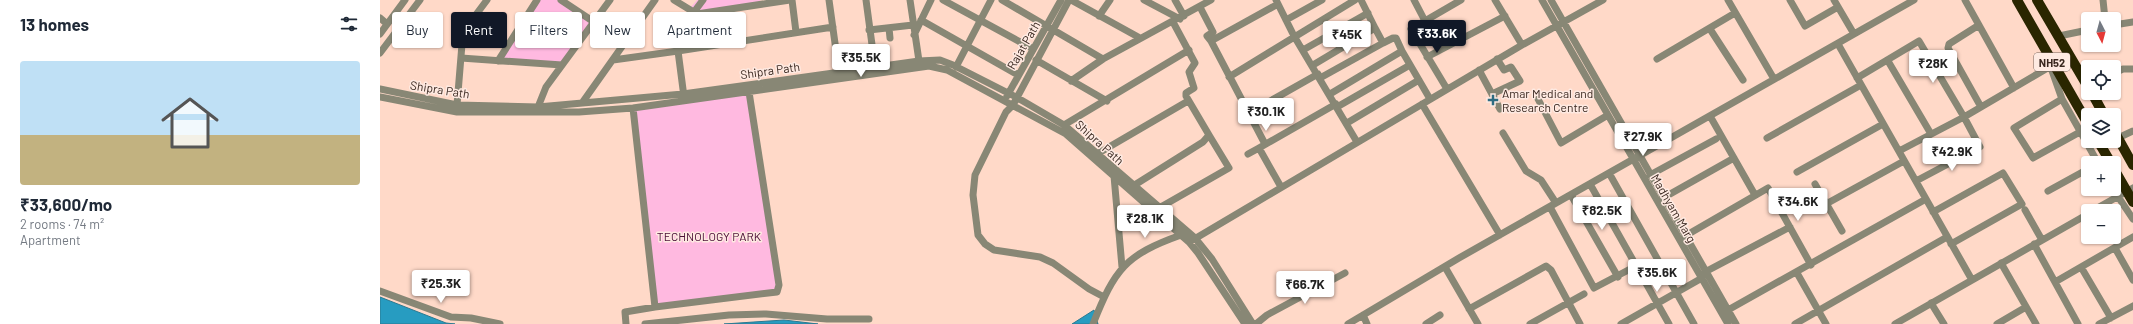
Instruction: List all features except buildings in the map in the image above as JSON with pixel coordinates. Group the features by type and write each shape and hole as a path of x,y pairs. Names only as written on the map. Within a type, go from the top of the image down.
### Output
{"highway":[{"name":"NH52","path":"2017,0 2081,112"},
{"name":"NH52","path":"2037,0 2081,73"},
{"path":"2121,144 2133,165"},
{"path":"2121,178 2130,189 2133,202"}],"street":[{"path":"381,31 405,0"},
{"path":"380,52 420,0"},
{"path":"456,105 463,32 487,0"},
{"path":"498,61 537,0"},
{"path":"562,0 590,19"},
{"path":"601,12 610,0"},
{"path":"582,103 655,0"},
{"path":"674,0 694,12"},
{"path":"697,12 703,0"},
{"path":"702,12 760,2 791,0 796,32"},
{"path":"829,0 839,72"},
{"path":"866,0 874,67"},
{"path":"910,0 919,61"},
{"path":"914,35 931,0"},
{"path":"943,0 1033,49"},
{"path":"956,67 991,0"},
{"path":"1002,0 1014,3 1046,26 1103,59"},
{"name":"Rajat Path","path":"1006,112 1008,93 1061,0"},
{"path":"1070,0 1140,38"},
{"name":"Rajat Path","path":"1013,105 1036,60 1070,0"},
{"path":"1099,16 1110,0"},
{"path":"1144,0 1179,19"},
{"path":"1159,208 1229,168 1188,101 1186,93 1194,87 1189,72 1195,65 1179,19 1175,0"},
{"path":"1071,81 1103,59 1140,38 1179,19 1211,0"},
{"path":"1286,20 1322,0"},
{"path":"1230,77 1294,36 1355,0"},
{"path":"1361,0 1383,43"},
{"path":"1414,0 1425,21"},
{"path":"1447,89 1411,29 1461,0"},
{"path":"1495,0 1522,45"},
{"name":"Madhyam Marg","path":"1542,0 1561,24 1704,275 1736,324"},
{"name":"Madhyam Marg","path":"1551,0 1561,24 1608,115 1636,158 1650,176 1685,236 1728,324"},
{"path":"1192,240 1479,70 1603,0"},
{"path":"1728,0 1774,79"},
{"path":"1790,0 1805,26 1838,7"},
{"path":"1834,0 1854,34"},
{"path":"1348,324 1444,267 1914,0"},
{"path":"1965,0 2014,88"},
{"path":"2013,0 2051,66 2062,99 2094,156"},
{"path":"2102,0 2104,12"},
{"path":"1211,41 1277,2 1294,36 1313,65 1357,142"},
{"path":"1200,7 1213,32 1207,36 1249,113 1281,187"},
{"path":"1303,50 1368,13"},
{"path":"1657,59 1735,13"},
{"path":"1427,57 1504,16"},
{"path":"380,18 387,24"},
{"path":"922,20 1018,75"},
{"path":"2121,24 2133,22"},
{"path":"869,30 913,25"},
{"path":"1979,25 1948,46 1948,51 1981,107"},
{"path":"538,107 546,87 590,27"},
{"path":"746,40 833,27"},
{"path":"889,28 890,38"},
{"path":"1313,65 1375,28"},
{"path":"1710,29 1743,80"},
{"path":"2059,36 2081,31"},
{"path":"1249,113 1394,37 1430,99"},
{"path":"1857,78 1888,61 1919,41 1964,117 1980,147 1916,181"},
{"path":"1838,44 1972,280"},
{"path":"613,60 695,48"},
{"path":"1064,125 1107,101 1189,50"},
{"path":"678,51 684,97"},
{"path":"1330,94 1402,51"},
{"path":"461,58 562,65"},
{"name":"Shipra Path","path":"380,97 457,112 579,112 632,108 684,97 839,72 919,61 940,60 1016,97 1064,125 1159,208 1212,259 1253,324"},
{"path":"1036,60 1107,101"},
{"path":"1492,94 1520,81 1511,67 1504,70 1497,60"},
{"path":"1888,61 1931,134"},
{"path":"1248,154 1410,65"},
{"name":"Shipra Path","path":"380,89 456,105 538,107 749,92 929,66 946,70 1066,134 1181,236 1192,240 1198,253 1244,324"},
{"path":"1899,152 1964,117 2051,66"},
{"path":"2121,70 2133,69"},
{"path":"1479,70 1500,109"},
{"path":"1347,123 1418,80"},
{"path":"1767,138 1861,85"},
{"path":"626,324 625,312 777,292 779,284 749,92"},
{"path":"2062,99 2014,128 2033,158 2080,132"},
{"path":"1538,100 1561,143 1608,115"},
{"path":"1097,154 1188,101"},
{"path":"1422,104 1500,235"},
{"path":"1013,105 1006,112 975,174 973,184 978,235 985,244 994,250 1040,257 1053,263 1103,300"},
{"path":"632,108 655,307"},
{"path":"1710,116 1755,196"},
{"path":"1797,172 1883,124"},
{"path":"2121,134 2133,131"},
{"path":"1503,134 1526,171 1541,180 1592,286 1597,288"},
{"path":"1133,186 1204,142 1209,135"},
{"path":"1650,176 1716,139"},
{"path":"1663,198 1734,158"},
{"path":"1826,204 1904,161"},
{"path":"1610,173 1694,324"},
{"path":"1933,212 2003,173 2022,204 1951,244"},
{"path":"2048,191 2081,173"},
{"path":"1114,176 1122,267"},
{"path":"1590,184 1669,324"},
{"path":"1815,184 1842,231"},
{"path":"1685,236 1768,188 1811,264"},
{"path":"2105,204 2130,189"},
{"path":"1570,195 1618,277"},
{"path":"2118,197 2133,219"},
{"path":"1728,310 1926,199"},
{"path":"2025,210 2042,240"},
{"path":"1895,324 2081,218"},
{"path":"1621,324 1790,227"},
{"path":"1093,324 1103,300 1122,267 1144,250 1181,236"},
{"path":"1795,324 1947,237"},
{"path":"2055,282 2133,237"},
{"path":"2034,244 2078,324"},
{"path":"2115,248 2133,280"},
{"path":"2001,263 2036,324"},
{"path":"1469,308 1544,266 1548,267 1580,324"},
{"path":"1530,324 1636,266"},
{"path":"1444,267 1478,324"},
{"path":"2081,267 2111,318"},
{"path":"1797,272 1826,324"},
{"path":"1256,324 1267,315 1345,273"},
{"path":"380,291 451,317 471,318 500,324"},
{"path":"1931,303 1944,324"},
{"path":"2099,324 2133,306"},
{"path":"1997,324 2026,307"},
{"path":"645,324 729,315 766,314 826,319 869,319"},
{"path":"1363,315 1367,324"},
{"path":"1426,324 1440,315"}],"green space":[{"path":"537,0 561,0 579,12 529,12"},
{"path":"697,0 760,0 761,4 710,12 694,12 689,9"},
{"path":"582,14 590,19 590,27 582,38"},
{"path":"515,34 515,48 575,48 562,65 498,61"},
{"name":"TECHNOLOGY PARK","path":"749,92 777,292 655,307 633,108"}],"water":[{"path":"380,297 446,323 455,324 380,324"},
{"path":"1094,310 1098,324 1072,324"},
{"path":"784,320 818,324 724,324"}],"place":[{"name":"Amar Medical and Research Centre","path":"1493,100"}]}
